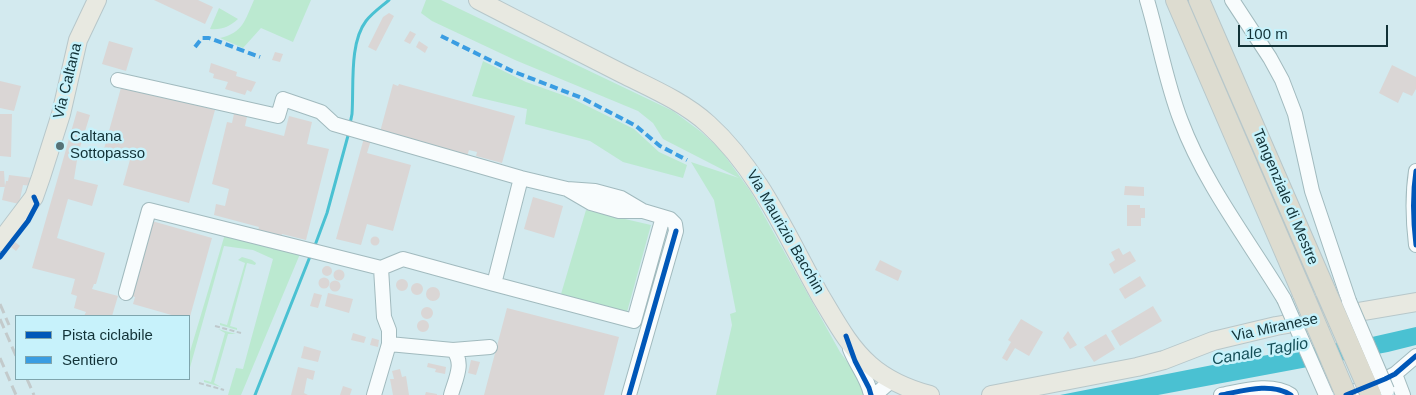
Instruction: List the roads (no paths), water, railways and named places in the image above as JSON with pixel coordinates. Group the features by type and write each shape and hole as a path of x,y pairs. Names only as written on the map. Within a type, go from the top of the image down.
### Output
{"highway":[{"name":"Tangenziale di Mestre","path":"1176,0 1294,296 1346,395"},
{"name":"Tangenziale di Mestre","path":"1199,0 1326,292 1383,393"}],"main road":[{"name":"Via Caltana","path":"0,242 34,197 61,114 78,40 97,0"},
{"name":"Via Maurizio Bacchin","path":"478,0 655,91 683,106 706,122 729,145 752,173 846,336 862,358 891,388 922,394"},
{"name":"Via Miranese","path":"991,395 1137,367 1164,360 1213,342 1276,326 1416,302"}],"street":[{"path":"1147,0 1181,122 1218,195 1294,296 1326,395"},
{"path":"1232,0 1282,80 1294,114 1312,191 1340,277 1383,393"},
{"path":"118,80 278,116 283,99 321,112 334,124 340,126 521,178 567,189 595,191 621,198 644,211 670,219 676,224 676,231 629,395"},
{"path":"1416,171 1413,217 1416,245"},
{"path":"494,284 521,178"},
{"path":"126,293 148,210 380,268 403,259 634,321 663,217"},
{"path":"374,395 389,344 389,330 384,317 380,268"},
{"path":"846,336 855,361 866,379 871,395"},
{"path":"389,344 454,350 490,347"},
{"path":"451,395 460,365 459,356 454,350"},
{"path":"1346,395 1395,374 1416,356"},
{"path":"1395,374 1403,395"},
{"path":"875,395 891,388"},
{"path":"1221,395 1256,388 1283,391 1291,395"}],"water":[{"path":"1416,327 1416,345 1388,352 1158,395 1060,395 1233,361 1372,337"}],"waterway":[{"path":"350,124 353,66 357,41 366,21 389,0"},
{"path":"314,248 327,213 349,132"},
{"path":"255,395 311,254"}],"railway":[{"path":"0,304 9,325"},
{"path":"0,319 15,354"},
{"path":"0,358 16,395"},
{"path":"27,380 34,395"}],"place":[{"name":"Caltana Sottopasso","path":"60,146"}],"water label":[{"name":"Canale Taglio","path":"1260,352"}]}
